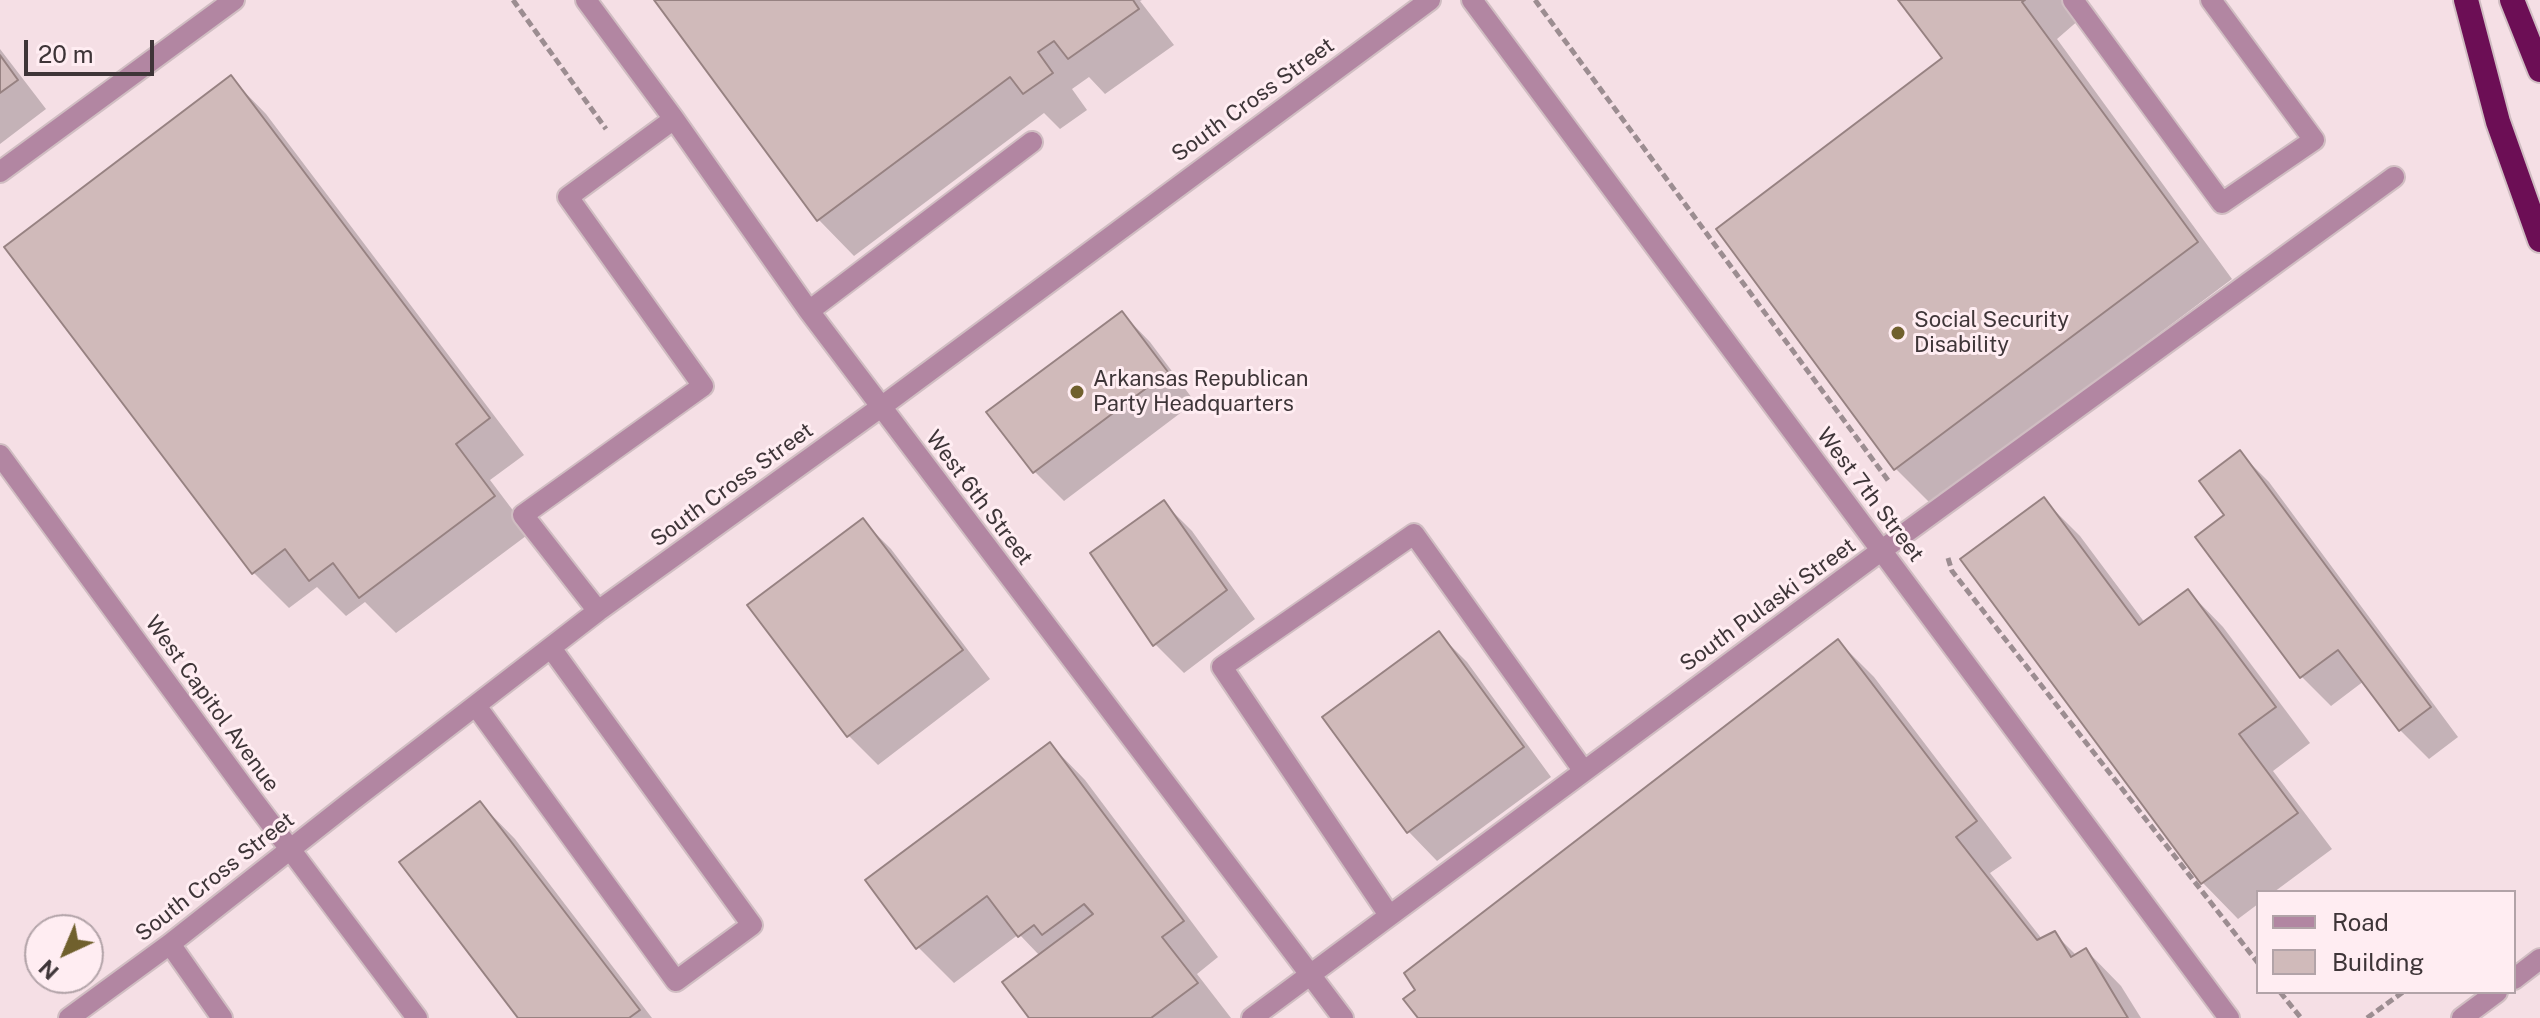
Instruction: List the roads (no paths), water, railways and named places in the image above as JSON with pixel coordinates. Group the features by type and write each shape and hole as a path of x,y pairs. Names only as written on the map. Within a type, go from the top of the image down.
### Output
{"highway":[{"path":"2466,0 2498,122 2540,240"},
{"path":"2512,0 2540,70"}],"street":[{"path":"0,172 234,0"},
{"name":"West 6th Street","path":"586,0 809,311 1343,1018"},
{"name":"South Cross Street","path":"69,1018 170,944 598,611 881,407 1430,0"},
{"name":"West 7th Street","path":"1472,0 2229,1018"},
{"path":"2073,0 2222,203 2314,140 2211,0"},
{"path":"598,611 523,515 703,386 568,197 674,119"},
{"path":"809,311 1032,142"},
{"name":"South Pulaski Street","path":"1252,1018 1583,770 2394,177"},
{"name":"West Capitol Avenue","path":"0,455 417,1018"},
{"path":"1389,915 1222,667 1414,534 1583,770"},
{"path":"476,706 676,981 752,925 551,648"},
{"path":"170,944 222,1018"},
{"path":"2516,977 2540,959"},
{"path":"2462,1018 2494,994"}],"place":[{"name":"Social Security Disability","path":"1898,333"},
{"name":"Arkansas Republican Party Headquarters","path":"1077,392"}]}
